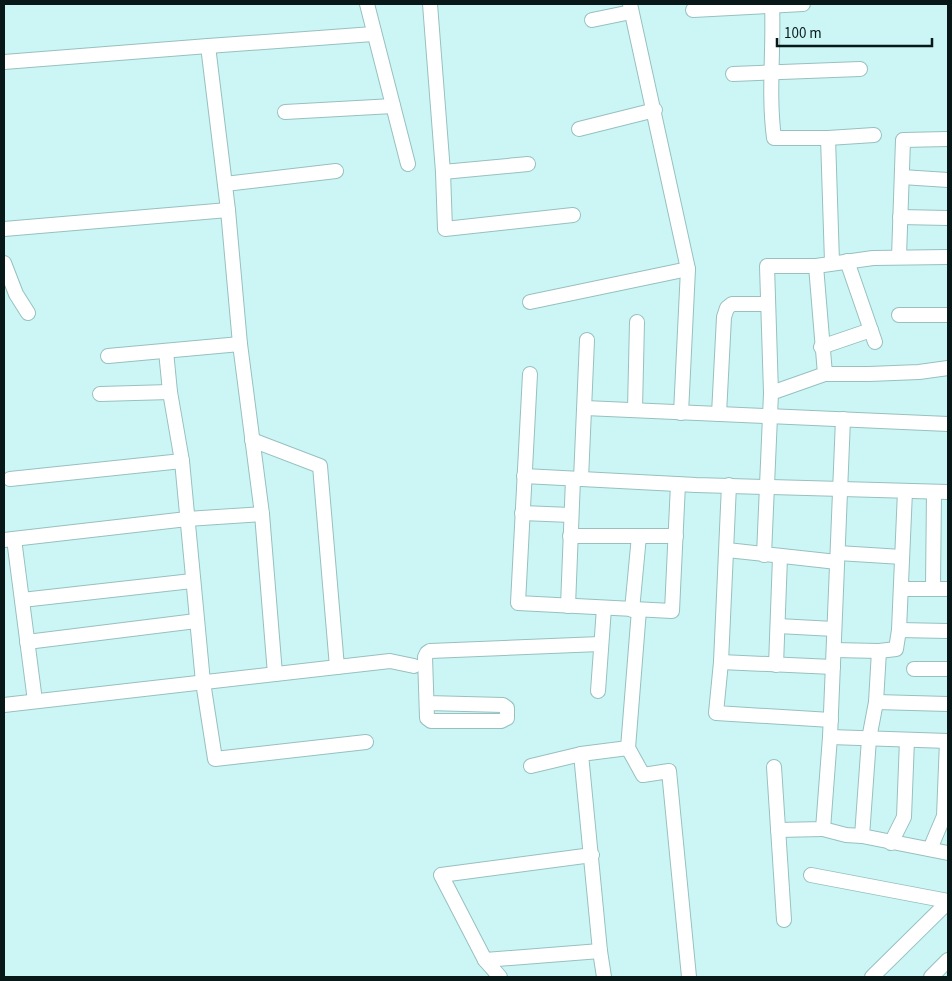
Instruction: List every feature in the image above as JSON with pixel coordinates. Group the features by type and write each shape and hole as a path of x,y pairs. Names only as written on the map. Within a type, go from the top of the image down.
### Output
{"street":[{"path":"367,4 373,34 408,164"},
{"path":"430,4 443,172 445,229 573,215"},
{"path":"693,10 803,4"},
{"path":"772,5 770,110 774,138 828,138 874,135"},
{"path":"592,20 631,8 655,110 688,269 681,412"},
{"path":"4,62 373,34"},
{"path":"208,46 228,210 240,344 262,514 275,674"},
{"path":"733,74 860,68"},
{"path":"285,112 393,106"},
{"path":"579,129 655,110"},
{"path":"828,138 832,262"},
{"path":"899,257 903,140 948,139"},
{"path":"443,172 528,164"},
{"path":"225,184 336,171"},
{"path":"902,177 948,180"},
{"path":"4,229 228,210"},
{"path":"900,216 948,218"},
{"path":"764,555 770,393 767,266 816,266 832,262 873,258 948,257"},
{"path":"821,347 873,336 847,261"},
{"path":"4,263 16,294 28,314"},
{"path":"816,266 821,347 825,374"},
{"path":"530,302 688,269"},
{"path":"719,414 724,317 727,308 732,304 768,304"},
{"path":"899,315 948,315"},
{"path":"635,409 638,322"},
{"path":"568,606 571,515 585,408 588,340"},
{"path":"108,356 240,344"},
{"path":"166,351 170,392 182,461 196,621 215,759 366,742"},
{"path":"770,393 825,374 919,372 948,368"},
{"path":"530,374 518,603 672,611 678,484"},
{"path":"100,394 170,392"},
{"path":"585,408 948,424"},
{"path":"823,829 831,720 843,419"},
{"path":"252,440 320,466 337,667"},
{"path":"10,479 182,461"},
{"path":"524,476 678,484 941,492 934,528 933,588"},
{"path":"728,485 727,550 721,662 716,713 831,720"},
{"path":"834,650 879,651 896,649 899,630 905,491"},
{"path":"522,513 571,515"},
{"path":"35,701 22,600 9,540 187,519 262,514"},
{"path":"934,528 948,528"},
{"path":"570,536 676,536"},
{"path":"639,536 628,748 643,775 669,771 689,977"},
{"path":"727,550 780,557 902,557"},
{"path":"776,665 780,557"},
{"path":"22,600 192,581"},
{"path":"901,588 948,589"},
{"path":"598,691 604,608"},
{"path":"27,642 196,621"},
{"path":"778,626 834,629"},
{"path":"899,630 948,631"},
{"path":"427,704 503,705 507,708 508,712 507,718 500,721 434,723 427,718 425,657 427,652 600,644"},
{"path":"862,836 869,739 876,702 879,651"},
{"path":"4,705 390,661 414,666"},
{"path":"721,662 833,667"},
{"path":"914,669 948,669"},
{"path":"876,702 948,704"},
{"path":"830,738 948,741 944,816 930,849"},
{"path":"891,843 904,817 907,740"},
{"path":"531,766 581,754 628,748"},
{"path":"581,754 604,977"},
{"path":"774,767 784,920"},
{"path":"778,830 823,829 846,835 862,836 948,853"},
{"path":"500,977 485,960 441,875 592,855"},
{"path":"811,874 948,901"},
{"path":"872,977 948,901"},
{"path":"485,960 600,951"},
{"path":"931,977 948,960"}]}
